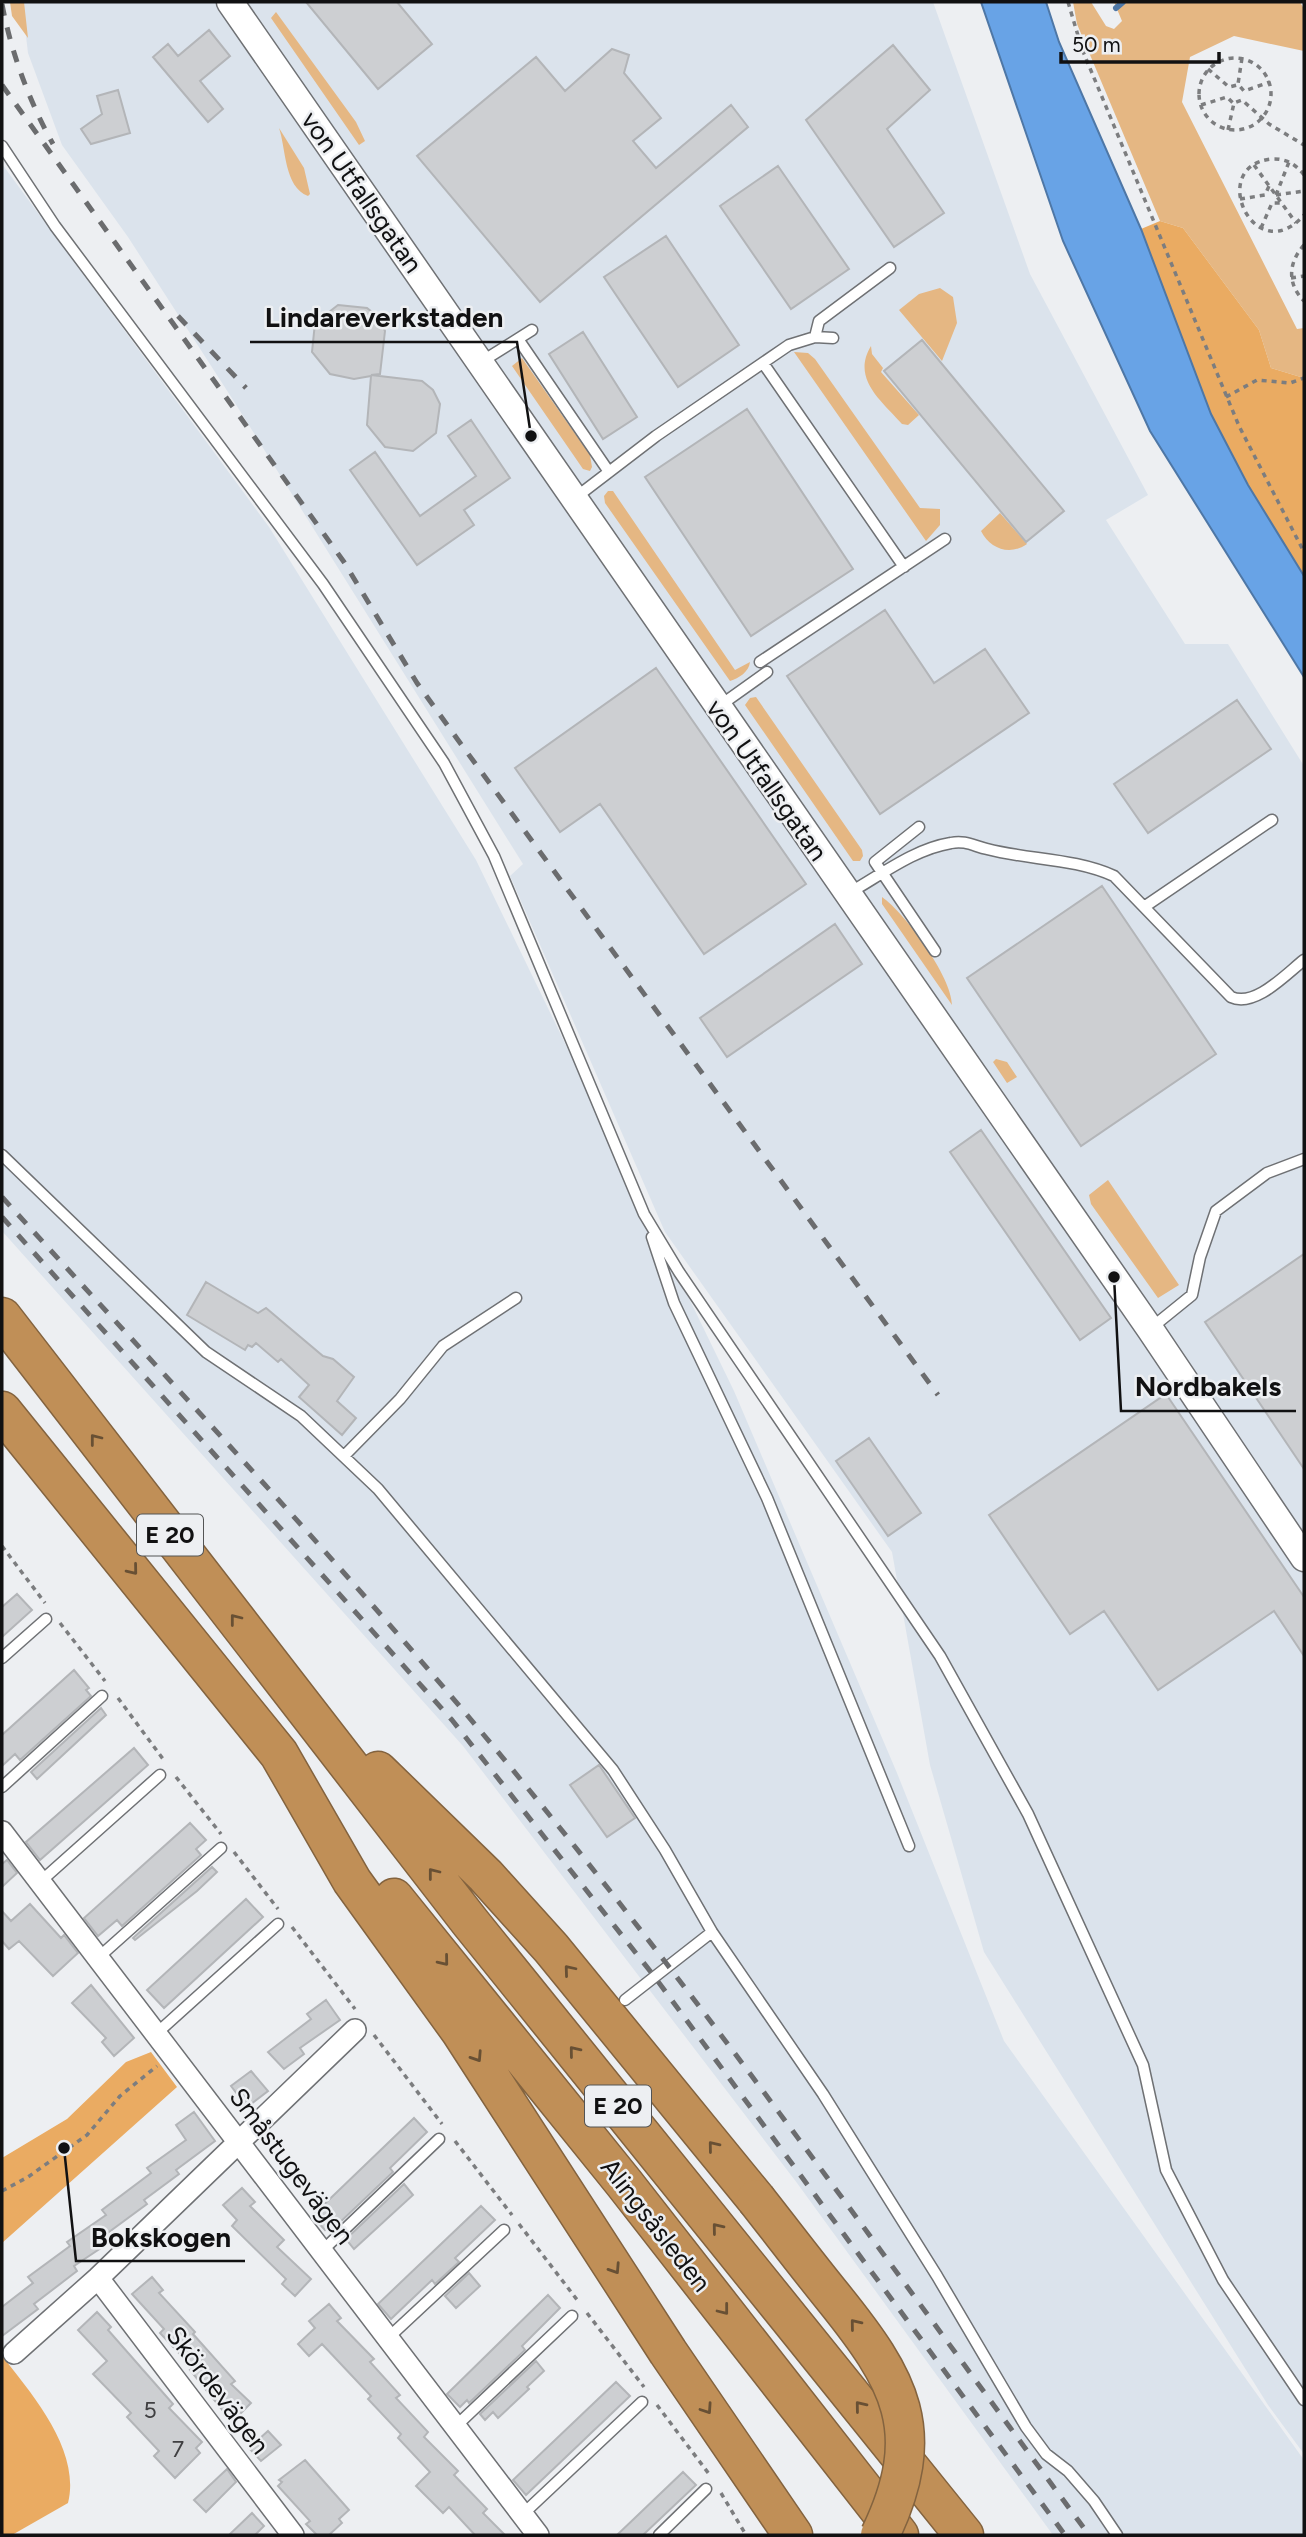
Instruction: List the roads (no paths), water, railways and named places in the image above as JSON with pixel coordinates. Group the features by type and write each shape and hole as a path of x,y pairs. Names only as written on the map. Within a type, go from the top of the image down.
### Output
{"highway":[{"path":"2,1317 41,1370"},
{"name":"E 20","path":"2,1329 41,1370 470,1922 964,2535"},
{"name":"E 20","path":"2,1411 279,1754"},
{"path":"2,1441 90,1517"},
{"path":"277,1672 486,1876 559,1958 757,2199 876,2351 900,2399 904,2436 898,2524 880,2535"},
{"path":"279,1754 352,1881 461,2032 668,2352 793,2535"},
{"name":"Alingsåsleden","path":"279,1754 898,2524"}],"street":[{"name":"von Utfallsgatan","path":"230,2 1150,1329 1304,1558"},
{"name":"Småstugevägen","path":"2,1832 538,2535"},
{"path":"14,2353 98,2278 361,2024"},
{"name":"Skördevägen","path":"98,2278 293,2535"}],"lane":[{"path":"2,146 55,226 323,584 444,763 494,856 644,1214 674,1303 767,1498 909,1846"},
{"path":"815,337 819,321 890,268"},
{"path":"481,362 532,330"},
{"path":"574,498 789,345 815,337 833,338"},
{"path":"518,339 609,472"},
{"path":"764,363 904,567"},
{"path":"760,662 945,539"},
{"path":"718,707 767,672"},
{"path":"1144,907 1272,821"},
{"path":"919,827 875,862 935,951"},
{"path":"847,894 881,872 937,846 965,842 987,849 1094,867 1114,876 1231,997 1237,1000 1256,996 1304,960"},
{"path":"2,1155 206,1352 301,1416 378,1489 613,1770 665,1850 712,1932 823,2094 937,2276 1026,2427 1046,2454 1068,2471 1094,2501 1117,2535"},
{"path":"1150,1329 1192,1295 1200,1257 1216,1211 1267,1173 1304,1158"},
{"path":"644,1214 679,1272 940,1656 995,1753 1028,1814 1143,2065 1166,2170 1223,2280 1304,2400"},
{"path":"344,1456 400,1399 443,1346 516,1298"},
{"path":"2,1658 49,1617"},
{"path":"2,1787 102,1696"},
{"path":"40,1882 160,1775"},
{"path":"99,1957 221,1848"},
{"path":"157,2033 278,1924"},
{"path":"625,2000 712,1932"},
{"path":"322,2251 439,2139"},
{"path":"387,2339 504,2230"},
{"path":"455,2427 572,2316"},
{"path":"522,2515 642,2402"},
{"path":"659,2535 706,2489"}],"water":[{"path":"981,2 1046,2 1059,42 1141,229 1211,414 1248,485 1304,576 1304,677 1150,431 1063,241"}],"waterway":[{"path":"1116,8 1123,2"}],"railway":[{"path":"2,4 22,76 53,144"},
{"path":"2,85 344,562 417,683 938,1395"},
{"path":"178,316 246,388"},
{"path":"2,1197 395,1631 521,1780 739,2059 1089,2535"},
{"path":"2,1217 452,1720 654,1976 1065,2535"}],"place":[{"name":"Lindareverkstaden","path":"531,436"},
{"name":"Nordbakels","path":"1114,1277"},
{"name":"Bokskogen","path":"64,2148"}]}
